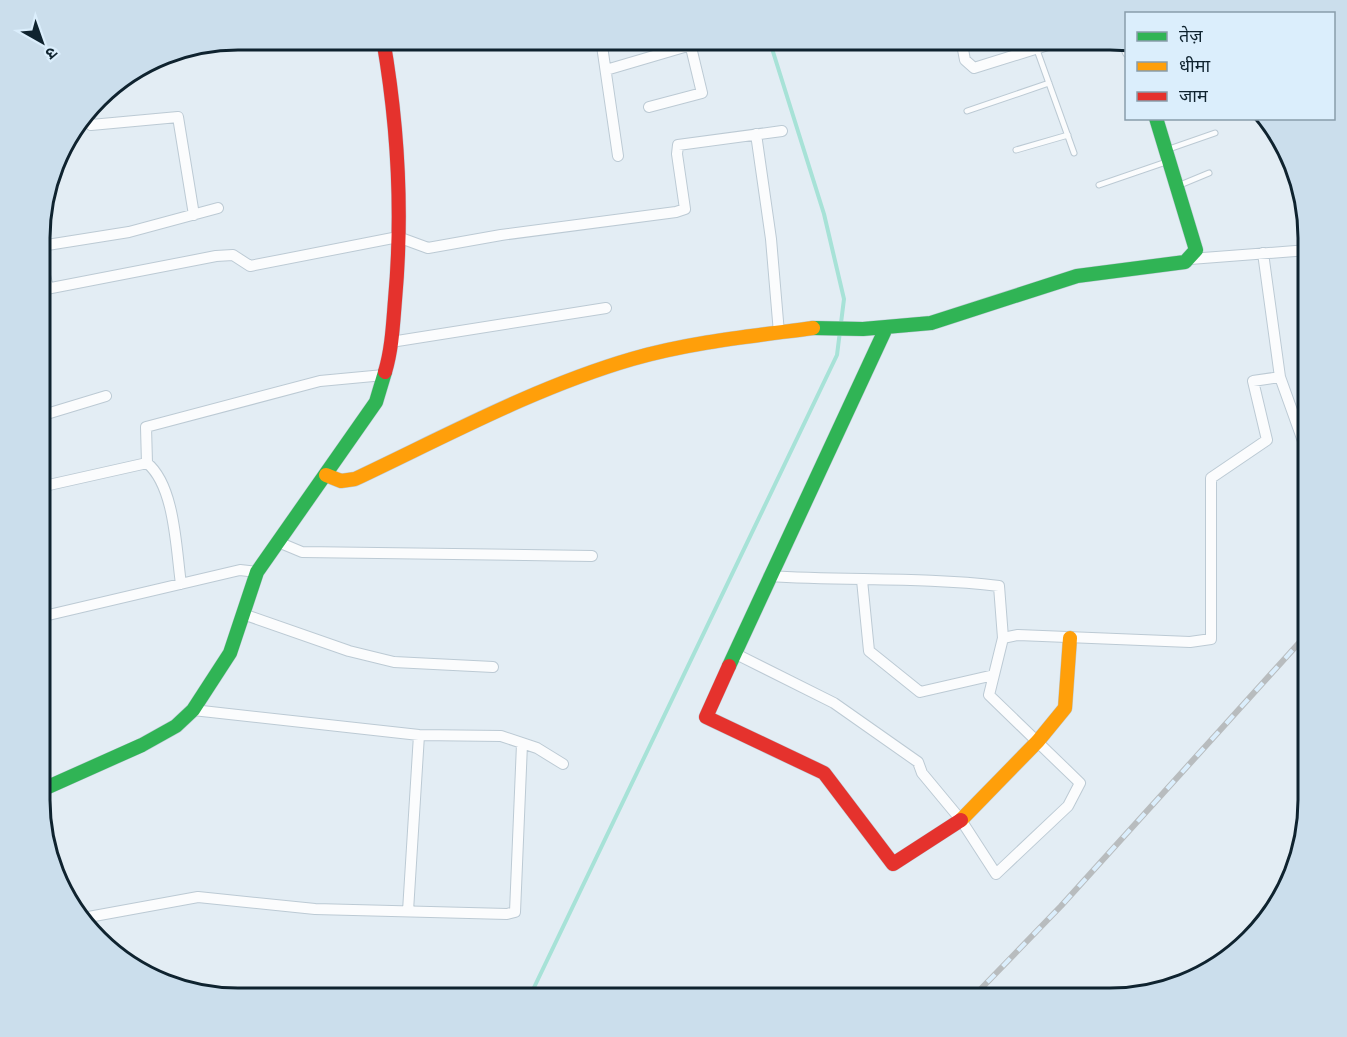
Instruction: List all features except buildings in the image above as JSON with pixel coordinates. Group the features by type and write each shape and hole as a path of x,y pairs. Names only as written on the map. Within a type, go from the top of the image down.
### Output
{"street":[{"path":"50,786 142,745 176,726 192,710 230,652 257,572 376,402 391,342 398,276 399,175 392,90 385,50"},
{"path":"603,50 618,156"},
{"path":"606,70 666,50"},
{"path":"649,107 702,93 692,50"},
{"path":"963,50 965,60 974,68 1037,50"},
{"path":"89,122 90,125 178,117 194,215"},
{"path":"1157,120 1196,250 1190,259"},
{"path":"49,288 216,256 233,255 250,266 398,237 428,248 501,235 676,212 685,209 677,154 678,145 782,131"},
{"path":"756,134 771,239 778,333"},
{"path":"49,245 129,232 218,208"},
{"path":"326,475 341,481 355,479 536,394 633,359 720,341 819,327 863,329 931,323 1077,276 1190,259 1298,251"},
{"path":"1263,254 1280,377 1298,426"},
{"path":"391,342 606,308"},
{"path":"886,328 705,717 824,773 893,864 961,820 1038,741 1065,708 1070,638"},
{"path":"181,584 166,491 155,470 147,463 146,427 320,381 384,375"},
{"path":"1003,638 1018,635 1190,642 1211,639 1211,478 1267,440 1253,381 1280,377"},
{"path":"49,413 106,396"},
{"path":"49,485 147,463"},
{"path":"278,542 302,552 592,556"},
{"path":"50,615 240,570 257,572"},
{"path":"734,653 834,703 918,762 922,773 961,820 996,874 1068,806 1080,783 989,694 1003,638 999,586 947,580 862,580 769,576"},
{"path":"862,580 869,651 920,692 994,675"},
{"path":"243,614 349,651 394,662 493,667"},
{"path":"192,710 419,735 501,736 537,748 563,764"},
{"path":"408,911 419,735"},
{"path":"90,917 198,897 315,909 507,914 516,912 522,744"}],"lane":[{"path":"1037,50 1074,153"},
{"path":"967,111 1049,83"},
{"path":"1099,185 1215,133"},
{"path":"1016,150 1068,135"},
{"path":"1178,186 1209,173"}],"waterway":[{"path":"772,50 824,214 844,299 841,323"},
{"path":"534,987 837,355 840,331"}],"railway":[{"path":"983,987 1061,906 1297,645"}],"traffic: fast":[{"path":"813,328 863,329 931,323 1077,276 1185,262 1196,250 1157,120"},
{"path":"729,666 886,328"},
{"path":"50,786 142,745 176,726 193,710 230,653 257,572 376,402 385,372"}],"traffic: slow":[{"path":"326,475 341,481 355,479 526,398 596,370 632,359 699,344 813,328"},
{"path":"961,820 1038,741 1065,708 1070,638"}],"traffic: jam":[{"path":"385,50 392,104 399,201 394,318 385,372"},
{"path":"729,666 706,717 824,773 893,864 961,820"}]}
